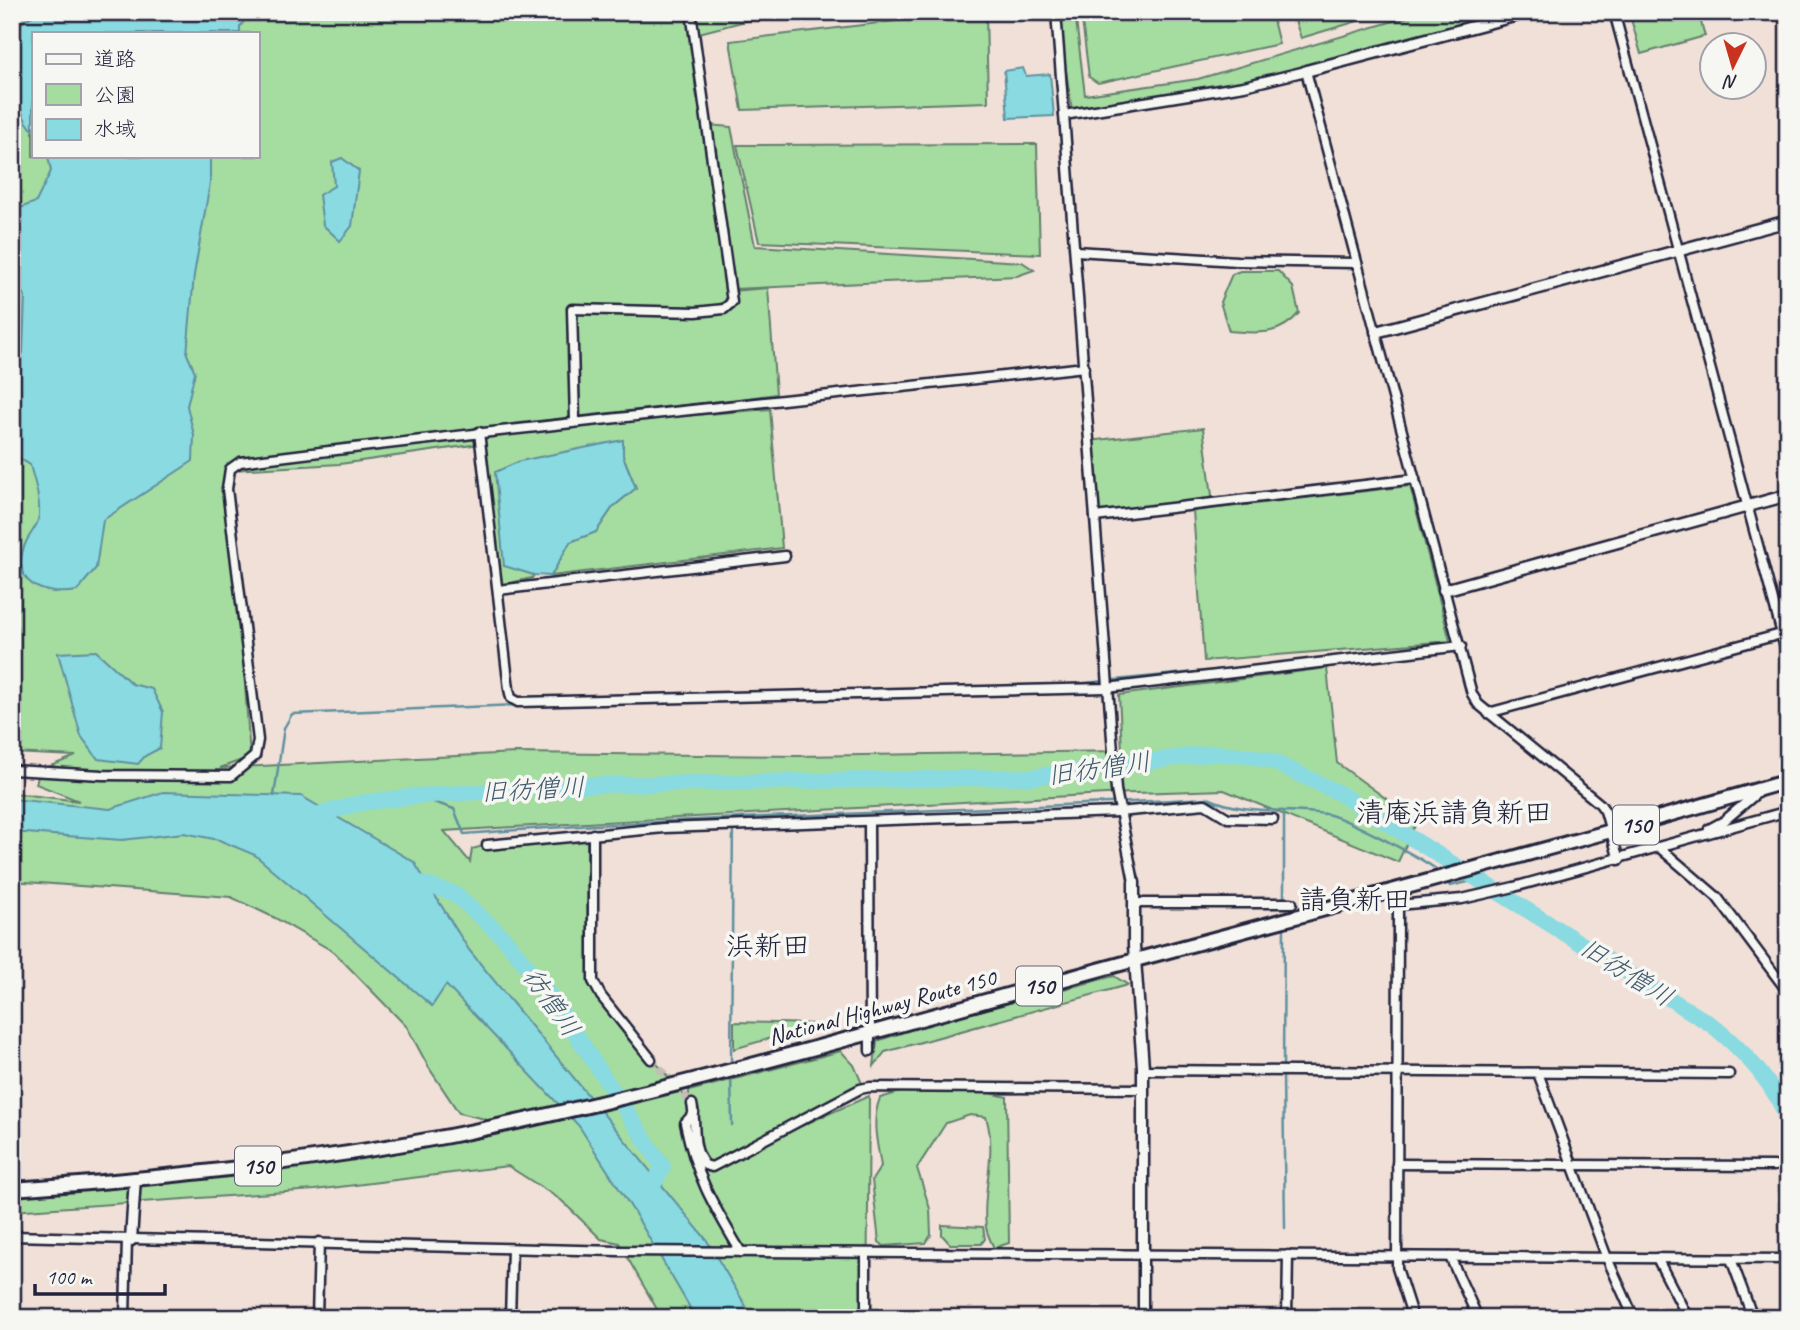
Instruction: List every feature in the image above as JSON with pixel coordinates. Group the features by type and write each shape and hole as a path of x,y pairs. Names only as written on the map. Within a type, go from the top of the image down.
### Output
{"highway":[{"name":"National Highway Route 150","path":"12,1189 323,1156 501,1125 635,1095 1611,832 1788,781"}],"street":[{"path":"575,421 572,309 695,312 724,309 732,302 691,12"},
{"path":"1056,12 1116,790 1118,812 1132,861 1134,882 1134,946 1143,1070 1143,1318"},
{"path":"1065,115 1244,86 1529,12"},
{"path":"1614,12 1785,633 1788,653"},
{"path":"1306,71 1472,694 1488,713 1600,804 1619,860"},
{"path":"1376,332 1788,220"},
{"path":"1076,251 1237,261 1355,263"},
{"path":"12,770 102,775 231,776 255,756 258,740 227,489 233,465 479,432 783,402 1084,367"},
{"path":"479,432 509,689 511,698 518,702 1107,688 1461,646"},
{"path":"1095,517 1415,479"},
{"path":"1444,590 1788,495"},
{"path":"498,590 785,556"},
{"path":"1488,713 1785,633"},
{"path":"1692,838 1724,821 1762,789"},
{"path":"487,845 664,828 1118,812 1205,804 1228,818 1273,819"},
{"path":"1413,1318 1396,1268 1398,905 1485,894 1619,860 1788,811"},
{"path":"869,822 870,1051"},
{"path":"593,834 593,981 601,996 651,1059"},
{"path":"1660,848 1717,897 1788,992"},
{"path":"1135,903 1292,903"},
{"path":"1143,1070 1729,1074"},
{"path":"1538,1073 1607,1258 1634,1318"},
{"path":"741,1252 710,1200 694,1164 685,1123 693,1109 691,1124 698,1153 705,1165 712,1167 870,1087 1143,1089"},
{"path":"1397,1164 1774,1166"},
{"path":"125,1318 135,1178"},
{"path":"12,1236 618,1251 1788,1259"},
{"path":"317,1318 319,1242"},
{"path":"510,1318 512,1249"},
{"path":"866,1252 866,1318"},
{"path":"1287,1318 1288,1255"},
{"path":"1450,1257 1478,1318"},
{"path":"1657,1258 1688,1318"},
{"path":"1731,1259 1753,1318"}],"green space":[{"path":"12,12 781,12 691,35 696,92 713,168 708,125 731,127 755,246 1022,262 1034,270 1017,276 734,289 719,233 726,285 732,291 768,288 776,394 554,426 770,409 782,548 551,576 570,542 596,532 613,507 636,488 623,456 623,441 504,565 534,575 532,578 500,585 480,444 340,464 230,470 250,757 220,768 515,753 798,756 1122,751 1119,695 1327,668 1337,763 1417,821 1398,862 1224,790 1106,794 444,831 470,862 472,849 487,845 587,838 588,984 689,1101 689,1091 841,1051 854,1065 864,1088 707,1164 708,1167 869,1096 867,1318 662,1318 619,1243 601,1239 561,1200 508,1166 315,1190 12,1211 12,1194 184,1179 351,1160 500,1132 485,1119 459,1113 429,1068 407,1027 334,952 275,918 231,897 12,881 12,793 79,801 36,784 40,770 76,756 12,753"},
{"path":"986,12 988,102 742,110 730,41"},
{"path":"1057,12 1075,12 1085,95 1198,79 1424,12 1503,12 1286,76 1072,110"},
{"path":"1081,12 1271,12 1279,44 1098,83 1089,77"},
{"path":"1292,12 1388,12 1301,38"},
{"path":"1629,12 1698,12 1704,32 1699,32 1699,38 1641,54"},
{"path":"1037,144 1040,254 759,242 737,145"},
{"path":"1240,271 1278,271 1293,287 1299,313 1275,330 1258,333 1229,331 1220,302 1232,274"},
{"path":"1203,428 1213,503 1095,517 1089,441"},
{"path":"1410,486 1450,641 1204,661 1193,511"},
{"path":"1114,976 1128,985 885,1052 874,1066 877,1041 928,1024"},
{"path":"734,1022 818,1024 734,1049"},
{"path":"969,1088 1007,1097 1009,1243 994,1248 987,1232 985,1213 990,1159 989,1131 986,1117 970,1115 946,1123 917,1168 930,1209 931,1235 926,1243 884,1246 879,1242 872,1180 881,1166 875,1123 880,1098 904,1091"},
{"path":"942,1225 983,1227 985,1239 981,1244 950,1244 942,1235"}],"water":[{"path":"40,12 250,12 240,27 240,32 32,32 32,129 21,111 17,98 10,54 15,32 26,20"},
{"path":"1023,68 1026,76 1050,74 1054,116 1008,118 1004,71"},
{"path":"48,158 210,158 210,183 194,275 187,354 195,372 187,406 194,435 193,461 103,520 96,568 77,591 64,592 41,589 25,577 22,556 26,542 38,521 39,507 30,465 16,456 16,444 12,440 12,363 23,353 25,296 12,282 12,211 36,202 51,171"},
{"path":"342,158 359,171 352,226 340,241 323,225 319,195 334,186 332,162"},
{"path":"623,440 623,456 636,488 613,507 596,532 570,542 551,576 534,575 504,566 495,472 520,461"},
{"path":"96,651 132,684 152,689 163,712 160,748 145,756 138,764 98,759 81,736 58,653"},
{"path":"163,792 301,796 414,862 469,950 706,1239 753,1318 696,1318 634,1212 579,1126 446,985 432,1006 255,855 219,840 184,833 122,840 12,832 12,799 110,809"}],"waterway":[{"path":"1064,685 1297,662"},
{"path":"274,796 284,728 292,714 518,705"},
{"name":"旧彷僧川","path":"310,817 360,803 416,796 589,785 1032,777 1213,753 1251,756 1274,762 1339,793 1712,1025 1757,1068 1775,1093 1788,1121"},
{"path":"416,796 454,809 464,834 650,822 1208,798 1236,807 1326,814 1367,831 1442,874"},
{"path":"1284,812 1284,900"},
{"path":"731,1066 733,818"},
{"path":"1446,880 1450,886 1481,879"},
{"name":"彷僧川","path":"411,880 455,894 504,938 550,995 663,1167 648,1194"},
{"path":"1283,1068 1284,924"},
{"path":"731,1073 732,1125"},
{"path":"1283,1075 1285,1228"}],"tunnel":[{"path":"651,1059 692,1104"}],"district":[{"name":"清庵浜請負新田","path":"1454,812"},
{"name":"請負新田","path":"1355,899"},
{"name":"浜新田","path":"768,945"}]}
